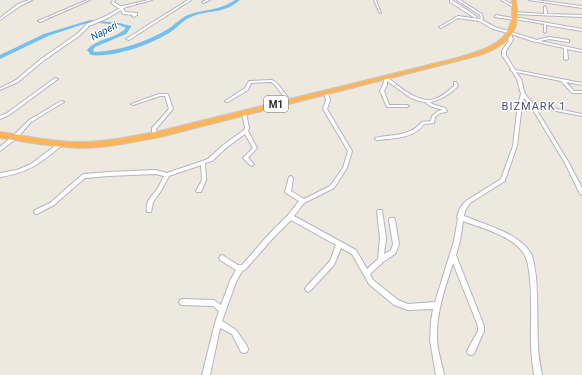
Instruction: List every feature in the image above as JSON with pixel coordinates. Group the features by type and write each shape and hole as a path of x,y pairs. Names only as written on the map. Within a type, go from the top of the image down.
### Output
{"highway":[{"path":"510,33 514,11"},
{"name":"M1","path":"0,134 60,144 102,144 154,135 477,54 496,46 510,33"}],"street":[{"path":"0,19 19,5 32,0"},
{"path":"39,21 71,9 89,0"},
{"path":"114,0 112,2 122,8 124,13 136,14 133,16"},
{"path":"0,89 17,81 91,23 122,8 143,1 152,0"},
{"path":"128,39 190,0"},
{"path":"203,2 209,0"},
{"path":"375,0 380,12"},
{"path":"458,0 481,15 482,18 480,20"},
{"path":"502,0 514,11 545,24 582,30"},
{"path":"530,0 582,7"},
{"path":"451,1 494,28 565,48 582,51"},
{"path":"545,7 546,16"},
{"path":"496,16 514,11 546,16 558,16 562,14 582,16"},
{"path":"440,27 455,17 466,17 480,20"},
{"path":"545,24 545,32"},
{"path":"510,33 511,40 504,51 504,55 518,79 523,94 532,105 567,163 582,193"},
{"path":"531,39 549,38 568,41"},
{"path":"565,48 566,59"},
{"path":"512,70 582,84"},
{"path":"408,106 388,106 382,91 386,78 418,100 443,98 456,86 455,83"},
{"path":"0,118 8,114 56,79"},
{"path":"227,101 247,89 250,82 267,80 276,84 289,101"},
{"path":"561,80 573,92 582,92"},
{"path":"206,375 218,323 233,281 240,269 243,268 255,256 272,235 290,217 297,206 303,201 332,187 345,168 350,154 349,148 325,109 328,100 326,92"},
{"path":"440,375 433,340 437,305 457,241 462,210 468,202 503,180 515,146 520,104 523,94"},
{"path":"133,104 160,95 167,95 172,109 154,129 154,135"},
{"path":"377,139 408,134 420,128 423,123 433,122 433,117 439,112 445,112 444,109 431,105 425,100"},
{"path":"0,148 15,137 30,121 62,102"},
{"path":"532,105 582,115"},
{"path":"244,113 247,128 246,131 255,148 245,158 252,164"},
{"path":"37,212 52,204 72,188 82,177 155,172 167,175 214,158 224,147 246,131"},
{"path":"0,175 19,172 29,168 60,144"},
{"path":"199,191 204,180 203,163"},
{"path":"149,210 150,201 159,190 167,175"},
{"path":"291,178 288,192 303,201"},
{"path":"380,212 383,238 381,260"},
{"path":"290,217 310,230 354,252 371,282 380,291 401,306 437,305"},
{"path":"460,217 512,239 522,246 529,256 534,296 534,348 538,375"},
{"path":"366,274 381,260 393,252 396,244 392,220"},
{"path":"308,289 332,262 339,244"},
{"path":"453,256 481,326 481,331 471,351"},
{"path":"222,258 232,266 240,269"},
{"path":"182,302 214,303 223,310"},
{"path":"218,323 234,332 244,349"}],"waterway":[{"name":"Naperi","path":"0,57 46,35 90,21 119,24 129,27 124,33 93,46 90,50 93,54 103,54 122,50 142,44 169,31 189,16 219,10 238,0"}],"district":[{"name":"BIZMARK 1","path":"534,106"}]}
